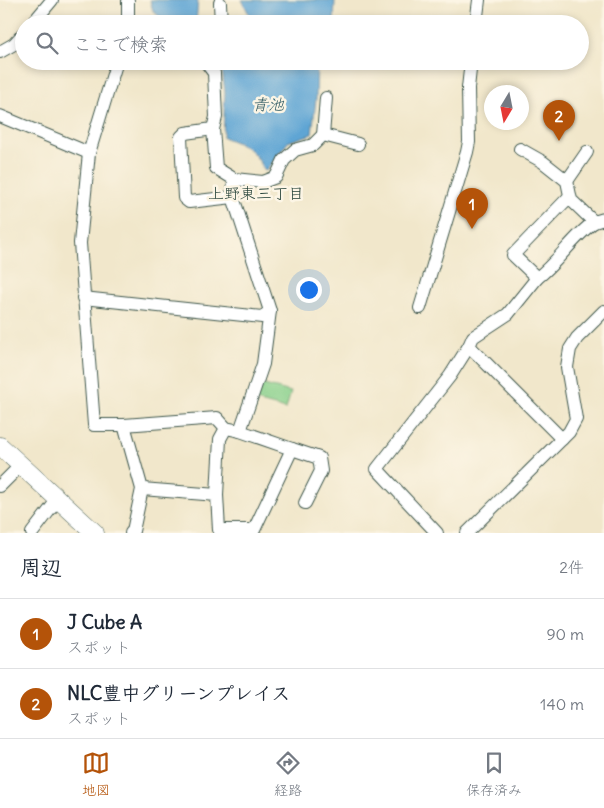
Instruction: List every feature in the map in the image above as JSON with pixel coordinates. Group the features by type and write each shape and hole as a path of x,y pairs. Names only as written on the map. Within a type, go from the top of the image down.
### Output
{"street":[{"path":"128,0 128,15"},
{"path":"477,15 479,0"},
{"path":"39,15 50,1"},
{"path":"220,2 221,15"},
{"path":"0,52 15,43"},
{"path":"114,70 89,153 80,243 94,425 124,425 218,418 226,428 320,458 321,471 304,503"},
{"path":"212,70 214,73 216,117 214,129 216,168 234,179 263,182 276,177 284,160 295,150 313,145 323,135 326,98"},
{"path":"420,308 467,152 470,70"},
{"path":"0,116 89,153"},
{"path":"214,129 185,133 181,137 184,198 189,202 233,197"},
{"path":"323,135 358,144"},
{"path":"437,533 377,470 450,376 473,337 508,314 537,278 545,272 580,232 599,221 571,200 567,181 543,162 520,150"},
{"path":"567,181 587,152"},
{"path":"234,179 233,197 270,311 263,364 240,431"},
{"path":"537,278 513,255 570,196"},
{"path":"83,298 262,317 270,311"},
{"path":"467,533 569,432 576,419 566,367 570,350 577,338 604,311"},
{"path":"469,346 562,439"},
{"path":"124,425 142,489 131,533"},
{"path":"226,428 220,439 217,495 219,530 254,530 292,449"},
{"path":"0,446 95,533"},
{"path":"0,486 21,465"},
{"path":"142,489 217,495"},
{"path":"32,533 58,499"}],"green space":[{"path":"261,384 291,392 286,409 256,401"}],"water":[{"path":"150,0 198,0 197,15 158,15 153,11"},
{"path":"242,0 335,0 334,15 250,15"},
{"name":"青池","path":"222,70 317,70 312,134 288,142 266,171 250,150 223,137 225,92"}],"place":[{"name":"NLC豊中グリーンプレイス","path":"559,141"},
{"name":"J Cube A","path":"472,229"}],"district":[{"name":"上野東三丁目","path":"256,193"}]}
